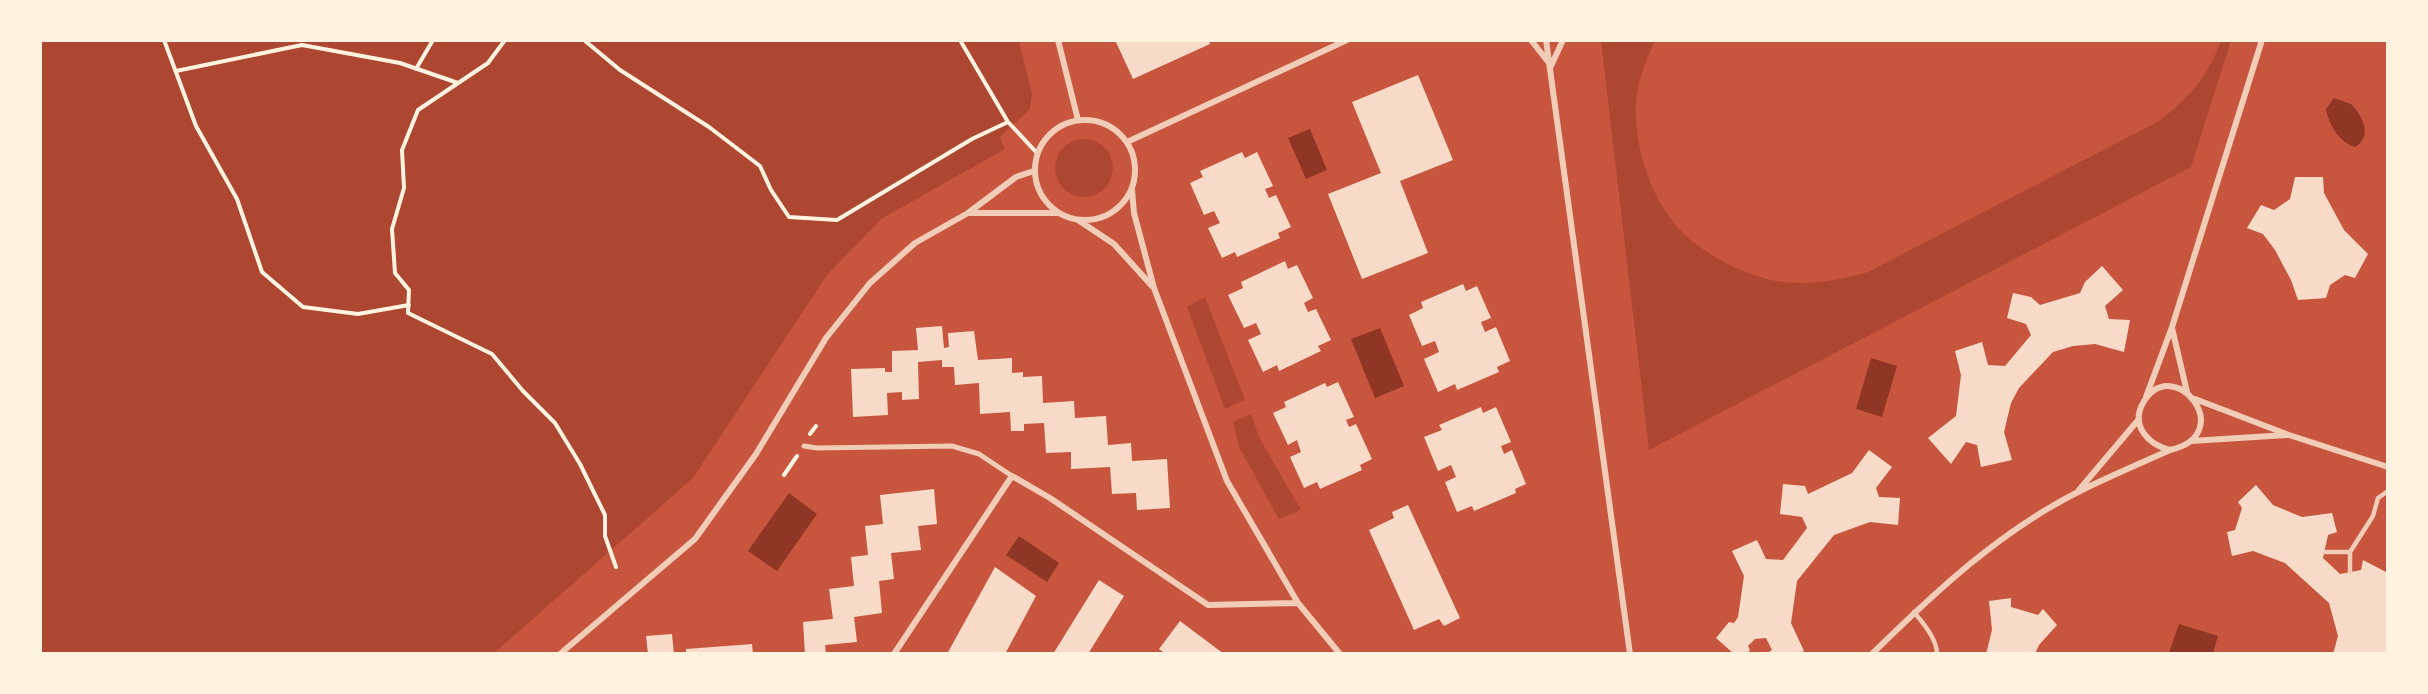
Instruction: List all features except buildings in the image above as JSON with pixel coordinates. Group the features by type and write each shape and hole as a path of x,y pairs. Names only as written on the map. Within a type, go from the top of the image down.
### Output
{"street":[{"path":"1058,40 1078,120"},
{"path":"1127,142 1347,40"},
{"path":"1531,40 1551,66"},
{"path":"1546,40 1630,654"},
{"path":"1551,66 1563,40"},
{"path":"2170,450 2148,441 2141,431 2140,407 2146,397 2172,327 2262,40"},
{"path":"1154,288 1114,244 1078,220 1058,213 1043,198 1034,171 1037,153 1053,130 1065,123 1092,120 1106,124 1117,131 1127,142 1134,157 1136,174 1132,190 1134,213 1154,288 1227,481 1298,603 1340,654"},
{"path":"560,654 695,539 756,454 825,338 870,283 915,243 968,213 1016,177 1034,171"},
{"path":"1078,220 1109,215 1122,204 1132,190"},
{"path":"968,213 1058,213"},
{"path":"2172,327 2187,392"},
{"path":"1872,654 1914,612 1969,564 2008,535 2077,493 2191,441 2198,432 2201,420 2200,409 2187,392 2170,387 2153,392 2146,397"},
{"path":"2194,399 2289,435 2388,467"},
{"path":"2077,493 2139,419"},
{"path":"2191,441 2289,435"},
{"path":"804,446 817,448 952,446 979,454 1011,476 1050,498 1208,605 1298,603"},
{"path":"894,654 1011,476"}],"lane":[{"path":"2350,572 2350,552 2373,516 2378,498 2388,491"},
{"path":"2325,552 2350,552"},
{"path":"1914,612 1928,631 1937,648 1937,654"}],"path":[{"path":"85,40 93,40"},
{"path":"164,40 196,126 237,199 261,272 303,307 358,314 409,305"},
{"path":"416,69 433,40"},
{"path":"505,40 488,63 418,110 402,150 404,188 392,230 395,273 409,290 408,313 492,354 523,391 555,423 580,464 605,515 604,537 616,567"},
{"path":"584,40 620,70 709,127 760,166 771,190 789,217 837,220 972,139 1008,122"},
{"path":"960,40 1008,122 1037,153"},
{"path":"176,70 302,45 400,63 459,83"}],"shaded area":[{"path":"40,41 1019,41 1032,94 1030,109 1000,137 1005,149 881,219 827,275 693,478 494,653 41,653"},
{"path":"1601,41 1655,41 1639,85 1636,118 1641,155 1647,173 1654,191 1673,222 1693,242 1740,270 1773,280 1801,283 1842,279 1868,272 2159,121 2180,104 2196,86 2210,66 2221,41 2231,41 2191,167 1649,450"},
{"path":"2334,98 2351,104 2362,120 2364,138 2355,147 2340,137 2330,121 2326,109"},
{"path":"1310,129 1327,170 1306,179 1288,138"},
{"path":"1078,139 1090,139 1105,147 1113,162 1113,174 1105,189 1090,197 1078,197 1063,189 1055,174 1055,162 1063,147"},
{"path":"1205,297 1245,400 1225,409 1187,307"},
{"path":"1380,328 1404,386 1375,398 1351,339"},
{"path":"1871,358 1897,366 1882,417 1856,409"},
{"path":"1251,414 1260,439 1301,510 1279,519 1239,447 1233,422"},
{"path":"789,493 817,514 777,571 748,551"},
{"path":"1019,536 1059,563 1047,582 1006,555"},
{"path":"2179,624 2218,636 2213,653 2169,653"}]}
